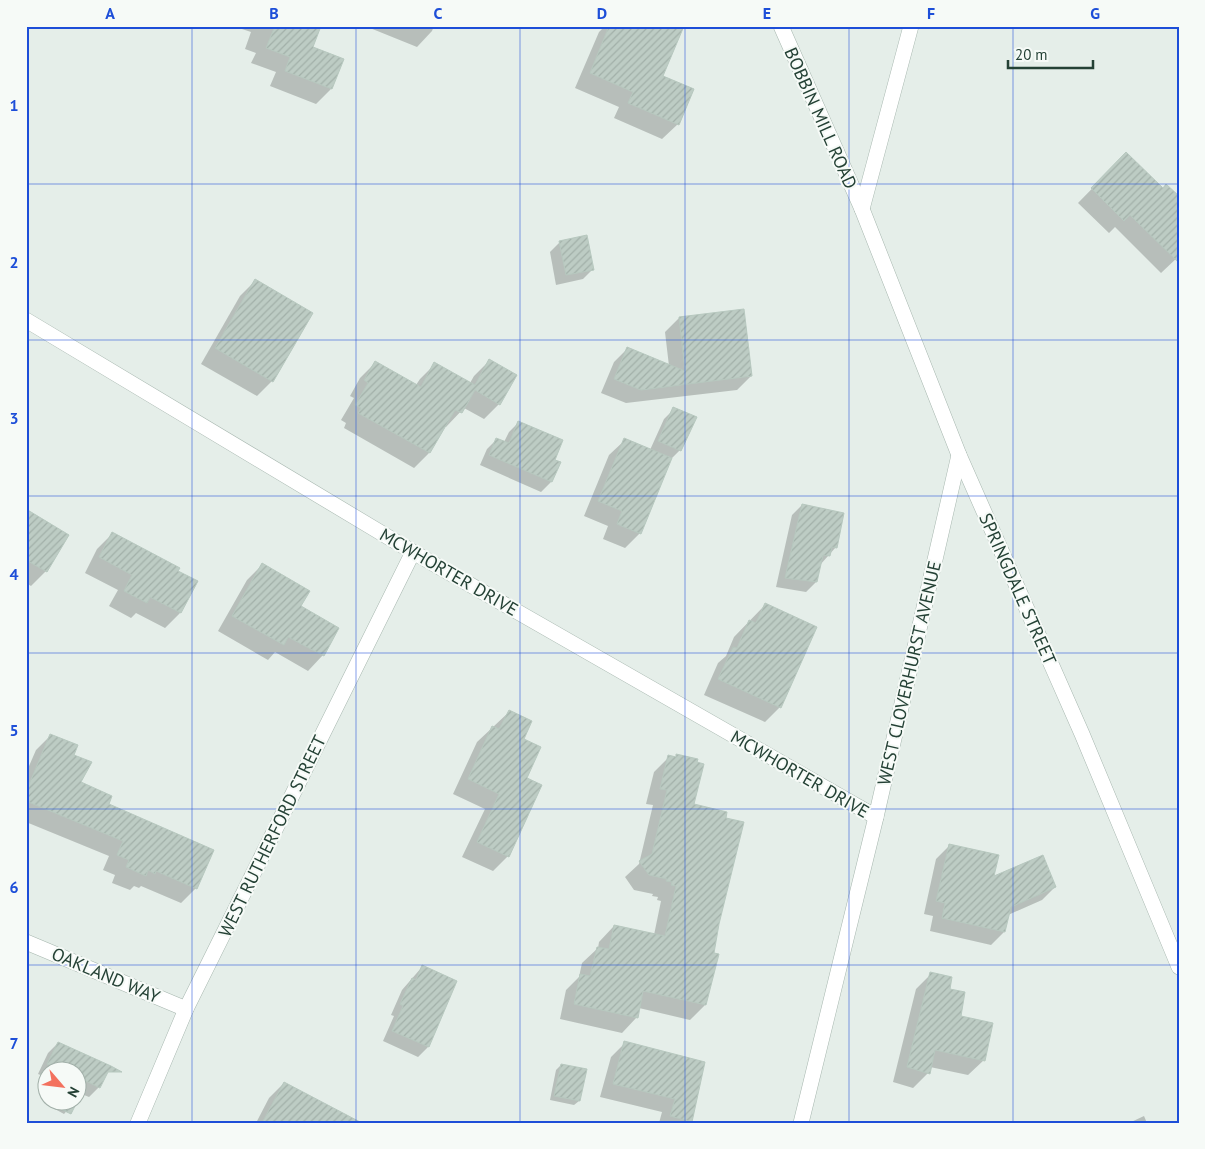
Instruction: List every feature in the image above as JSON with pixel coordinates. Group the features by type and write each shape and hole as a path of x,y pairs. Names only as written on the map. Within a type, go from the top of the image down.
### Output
{"street":[{"name":"BOBBIN MILL ROAD","path":"781,26 862,209"},
{"path":"862,209 911,26"},
{"name":"SPRINGDALE STREET","path":"862,209 959,455 1082,734 1179,967"},
{"name":"MCWHORTER DRIVE","path":"26,320 413,552 876,817"},
{"name":"WEST CLOVERHURST AVENUE","path":"801,1123 876,817 959,455"},
{"name":"WEST RUTHERFORD STREET","path":"138,1123 186,1009 413,552"},
{"name":"OAKLAND WAY","path":"26,942 186,1009"}],"building":[{"path":"275,26 321,26 313,47 344,59 332,89 285,71 290,57 266,48"},
{"path":"609,26 684,26 663,76 694,89 679,125 628,103 633,92 590,73"},
{"path":"1126,152 1163,188 1166,184 1179,196 1179,263 1130,215 1124,221 1091,188"},
{"path":"587,235 594,270 566,275 559,241"},
{"path":"255,279 313,313 273,382 215,348"},
{"path":"744,309 752,376 641,390 614,379 627,347 685,371 679,317"},
{"path":"489,359 517,375 500,405 475,390 462,413 455,410 430,453 358,413 361,408 355,405 368,383 364,380 375,361 421,387 434,362 475,385"},
{"path":"673,407 697,417 681,451 658,441"},
{"path":"518,421 563,440 555,460 561,462 552,482 489,455 496,438 509,443"},
{"path":"624,438 672,458 641,534 617,524 622,511 598,501"},
{"path":"802,504 844,513 837,548 832,547 830,556 823,555 817,582 785,578"},
{"path":"26,509 69,535 47,572 26,560"},
{"path":"112,532 180,568 178,571 198,581 181,613 150,597 147,603 124,591 132,575 99,557"},
{"path":"262,563 310,591 301,606 339,628 324,656 288,637 284,645 232,616"},
{"path":"765,603 817,627 781,708 718,679 733,647 737,648 749,620 756,623"},
{"path":"509,710 532,721 524,739 541,747 527,778 542,785 509,857 477,842 499,794 468,779 492,726 499,729"},
{"path":"50,734 78,745 74,755 92,762 81,782 112,796 109,804 214,850 197,889 156,871 155,874 148,870 146,876 126,867 129,860 117,855 123,841 26,801 26,792"},
{"path":"676,754 698,759 697,762 704,764 694,804 727,812 726,818 744,822 719,924 714,953 719,954 706,1005 643,991 638,1018 574,1004 580,974 590,976 597,947 609,949 614,925 665,936 676,886 671,885 672,882 666,881 667,879 649,875 639,861 652,854 667,790 660,789 668,755 676,757"},
{"path":"949,844 999,855 994,876 1043,855 1056,887 1011,907 1005,932 942,918 945,903 936,901"},
{"path":"422,965 457,981 429,1047 392,1031 403,1006 400,1004 412,978 416,980"},
{"path":"930,972 952,977 950,989 965,992 961,1016 993,1023 985,1061 935,1050 930,1074 907,1067"},
{"path":"624,1041 705,1062 692,1122 670,1116 675,1099 613,1084"},
{"path":"58,1042 122,1072 108,1072 100,1088 88,1082 88,1062 48,1062"},
{"path":"561,1064 587,1069 580,1101 554,1096"},
{"path":"284,1082 362,1123 262,1123"}]}
